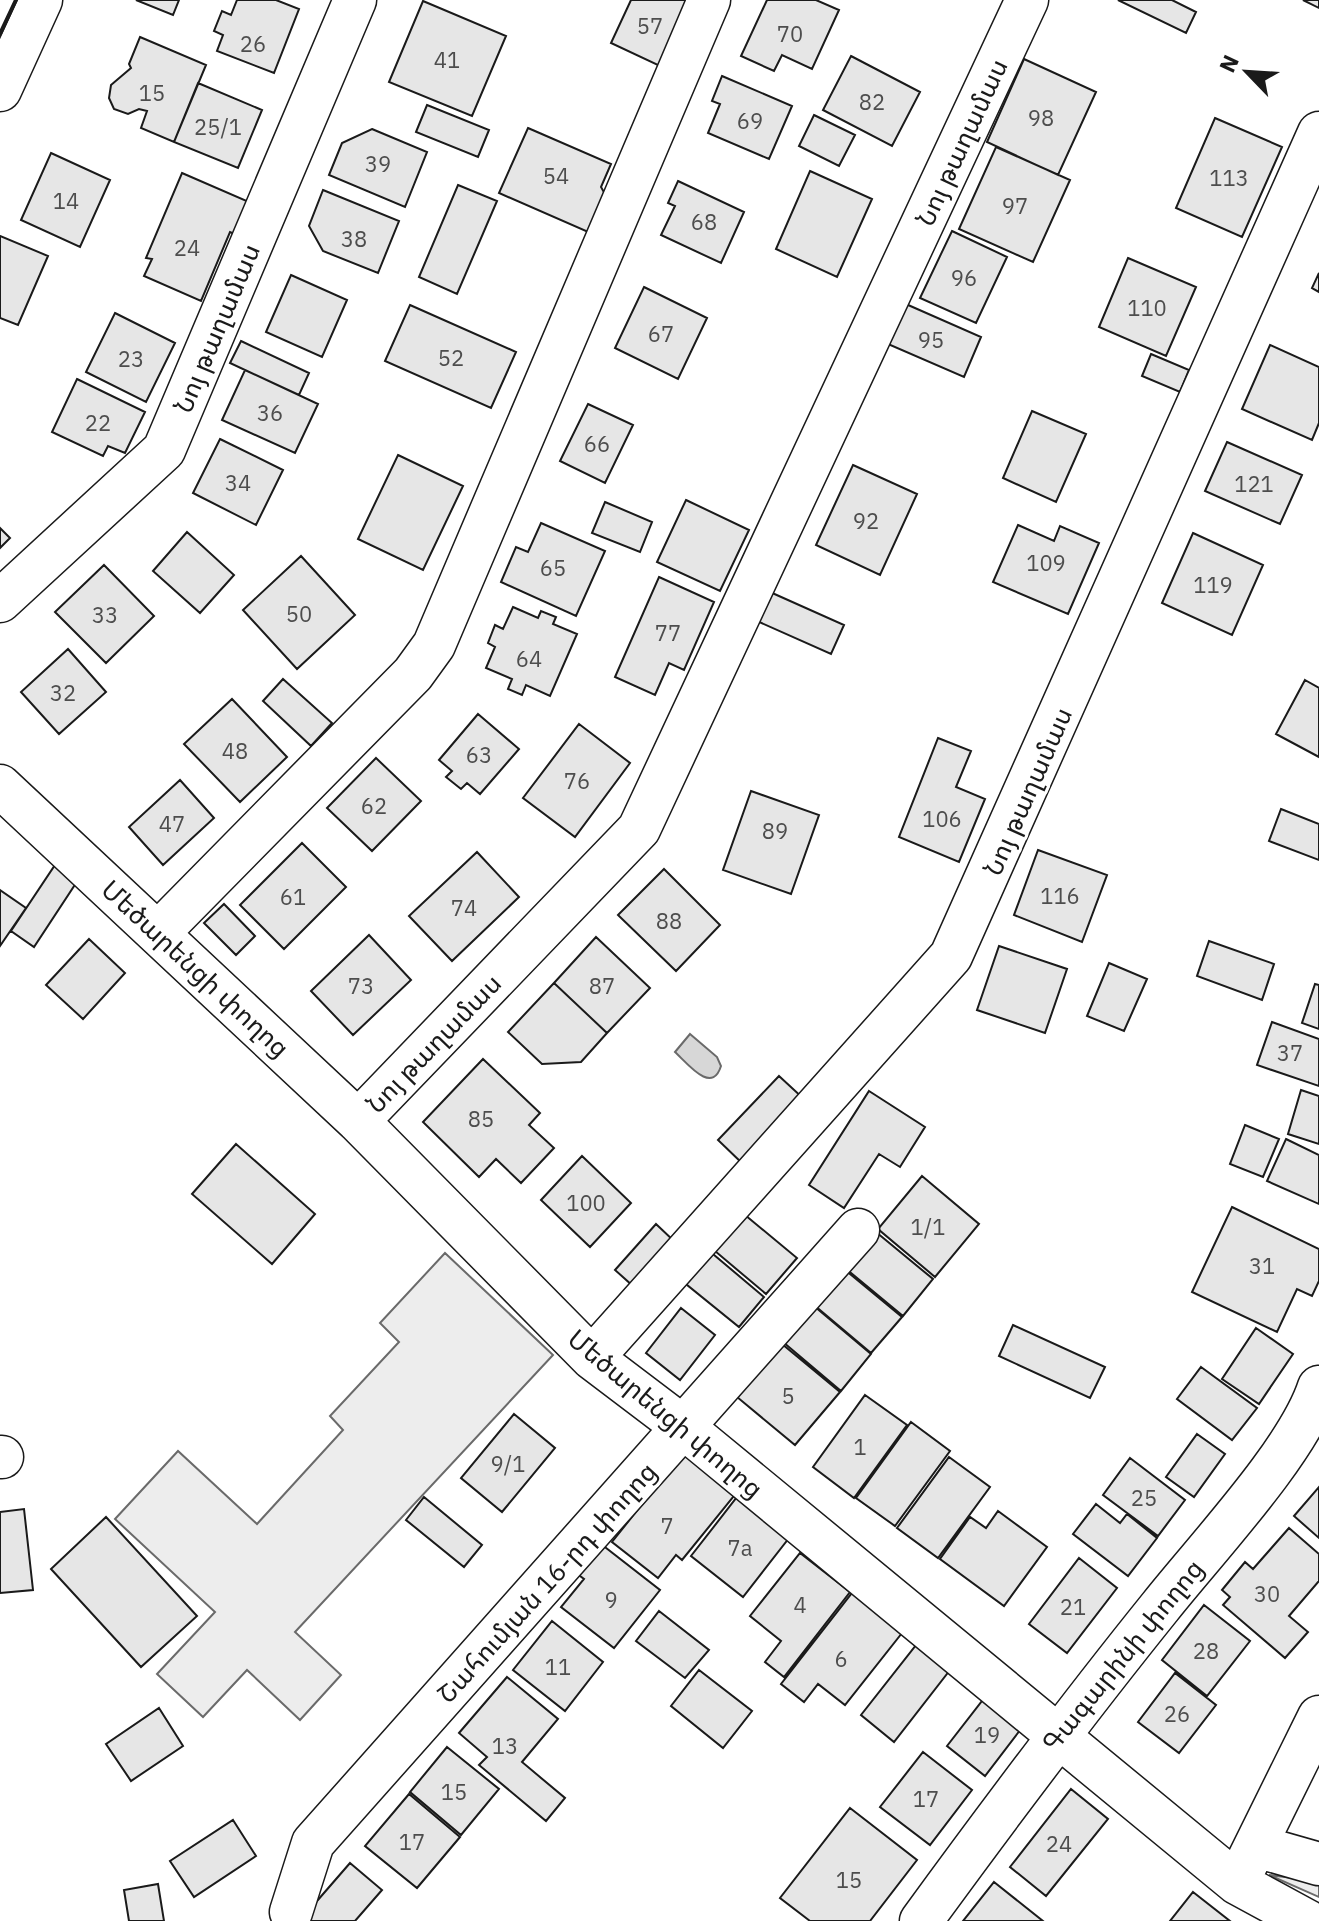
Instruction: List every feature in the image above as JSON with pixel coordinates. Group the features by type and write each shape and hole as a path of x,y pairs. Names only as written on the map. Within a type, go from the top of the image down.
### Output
{"street":[{"path":"0,90 41,0"},
{"name":"Նոյ թաղամաս","path":"0,601 164,450 355,0"},
{"path":"159,932 413,674 434,645 709,0"},
{"name":"Նոյ թաղամաս","path":"358,1121 639,829 1027,0"},
{"name":"Նոյ թաղամաս","path":"592,1358 951,956 1319,133"},
{"name":"Մեծարենցի փողոց","path":"0,786 358,1121 592,1358 683,1427 1237,1883 1307,1921"},
{"name":"Շահումյան 16-րդ փողոց","path":"291,1912 313,1843 858,1230"},
{"name":"Գագարինի փողոց","path":"921,1921 1056,1736 1254,1490 1311,1413 1319,1387"},
{"path":"1237,1883 1319,1717"},
{"path":"1256,1846 1319,1864"}],"shaded area":[{"path":"690,1034 717,1057 721,1066 712,1078 700,1074 675,1052"},
{"path":"445,1253 553,1355 295,1632 341,1675 300,1720 247,1670 203,1717 157,1674 215,1612 115,1519 178,1451 257,1524 343,1430 330,1416 399,1342 380,1323"},
{"path":"1269,1875 1319,1881 1319,1897"}],"building":[{"path":"136,0 179,0 173,15"},
{"path":"237,0 276,0 299,9 274,73 217,51 223,35 214,31 222,11 231,15"},
{"path":"631,0 688,0 662,67 611,43"},
{"path":"767,0 816,0 839,10 812,69 782,55 774,71 741,56"},
{"path":"1118,0 1172,0 1196,12 1186,33"},
{"path":"1303,0 1319,0 1319,8"},
{"path":"423,1 506,36 472,116 389,82"},
{"path":"140,37 206,65 174,142 141,128 147,111 139,109 128,114 114,109 109,98 111,85 131,68 129,64"},
{"path":"851,56 920,92 892,146 823,110"},
{"path":"1024,59 1096,92 1058,175 987,142"},
{"path":"722,76 792,106 769,159 708,133 720,104 712,101"},
{"path":"198,83 262,110 238,168 174,142"},
{"path":"427,105 489,130 478,157 416,132"},
{"path":"814,115 855,135 839,166 799,146"},
{"path":"1215,118 1282,147 1242,237 1176,208"},
{"path":"528,128 611,164 601,187 610,203 595,235 499,193"},
{"path":"372,129 427,152 405,207 329,175 342,143"},
{"path":"996,147 1070,180 1033,262 959,229"},
{"path":"51,153 110,180 80,247 21,220"},
{"path":"810,171 872,199 837,277 776,249"},
{"path":"182,173 256,205 242,237 230,232 201,301 144,276 152,259 146,258"},
{"path":"678,181 744,212 721,263 661,235 675,206 668,203"},
{"path":"458,185 497,201 457,294 419,277"},
{"path":"323,190 399,221 378,273 323,251 309,226"},
{"path":"952,231 1007,257 976,323 920,298"},
{"path":"0,236 48,256 18,325 0,318"},
{"path":"1128,258 1196,287 1166,356 1099,327"},
{"path":"1319,273 1319,292 1312,288"},
{"path":"291,275 347,300 322,357 266,332"},
{"path":"644,287 707,318 678,379 615,348"},
{"path":"899,301 981,337 964,377 881,341"},
{"path":"410,305 516,352 491,408 385,361"},
{"path":"115,313 175,343 146,402 86,372"},
{"path":"241,341 309,373 299,395 230,363"},
{"path":"1270,345 1319,367 1319,423 1312,440 1242,409"},
{"path":"1151,354 1189,370 1180,392 1142,376"},
{"path":"245,370 318,404 295,453 222,420"},
{"path":"77,379 145,412 125,453 108,446 103,456 52,432"},
{"path":"588,404 633,425 605,483 560,461"},
{"path":"1032,411 1086,434 1056,502 1003,478"},
{"path":"220,439 283,470 256,525 193,493"},
{"path":"1227,442 1302,475 1280,524 1205,491"},
{"path":"398,455 463,486 423,570 358,539"},
{"path":"853,465 917,494 880,575 816,545"},
{"path":"686,500 749,530 720,591 657,562"},
{"path":"605,502 652,522 640,552 592,533"},
{"path":"541,523 605,551 576,616 501,582 516,547 528,552"},
{"path":"1018,525 1054,541 1060,526 1099,543 1068,614 993,582"},
{"path":"0,528 10,538 0,548"},
{"path":"187,532 234,575 200,613 153,571"},
{"path":"1193,533 1263,565 1232,635 1162,603"},
{"path":"301,556 355,615 297,669 243,610"},
{"path":"104,565 154,616 106,663 55,612"},
{"path":"659,577 714,602 684,670 669,663 655,695 615,677"},
{"path":"770,592 844,625 831,654 757,621"},
{"path":"513,607 538,618 541,611 556,617 553,624 577,634 550,696 526,685 522,695 508,689 512,679 486,668 495,647 488,643 495,625 503,629"},
{"path":"68,649 106,692 59,734 21,692"},
{"path":"283,679 332,723 311,746 263,701"},
{"path":"1305,680 1319,688 1319,757 1276,734"},
{"path":"232,699 287,757 240,802 184,744"},
{"path":"478,714 519,749 480,794 467,783 461,789 446,777 452,771 439,760"},
{"path":"579,724 630,763 575,837 523,798"},
{"path":"938,738 971,751 956,787 985,799 959,862 899,837"},
{"path":"376,758 421,801 372,851 327,808"},
{"path":"180,780 214,818 163,865 129,827"},
{"path":"751,791 819,815 791,894 723,870"},
{"path":"1281,809 1319,824 1319,860 1269,841"},
{"path":"302,843 346,887 284,949 240,905"},
{"path":"1038,850 1107,875 1082,942 1014,915"},
{"path":"477,852 519,897 452,961 409,916"},
{"path":"57,862 80,877 34,947 11,931"},
{"path":"664,869 720,925 676,971 618,915"},
{"path":"0,890 26,908 0,946"},
{"path":"224,904 255,936 236,955 204,923"},
{"path":"369,935 411,980 353,1035 311,991"},
{"path":"596,937 650,988 607,1033 554,983"},
{"path":"89,939 125,973 83,1019 46,985"},
{"path":"1209,941 1274,964 1262,1000 1197,976"},
{"path":"999,946 1067,969 1045,1033 977,1010"},
{"path":"1109,963 1147,979 1124,1031 1087,1016"},
{"path":"554,983 607,1033 581,1062 542,1064 508,1032"},
{"path":"1315,984 1319,985 1319,1029 1302,1023"},
{"path":"1272,1022 1319,1039 1319,1086 1257,1065"},
{"path":"483,1059 540,1113 529,1125 554,1148 521,1183 496,1159 479,1177 423,1122"},
{"path":"779,1076 805,1100 744,1165 718,1140"},
{"path":"1301,1090 1319,1096 1319,1144 1288,1134"},
{"path":"869,1091 925,1127 900,1167 879,1154 844,1208 809,1185"},
{"path":"1245,1125 1279,1139 1263,1177 1230,1164"},
{"path":"1286,1139 1319,1155 1319,1204 1267,1181"},
{"path":"236,1144 315,1214 272,1264 192,1194"},
{"path":"582,1156 631,1203 590,1247 541,1200"},
{"path":"922,1176 979,1224 935,1277 878,1229"},
{"path":"1232,1207 1319,1249 1319,1281 1312,1296 1297,1289 1277,1332 1192,1292"},
{"path":"739,1210 797,1258 766,1294 709,1246"},
{"path":"656,1224 675,1242 633,1286 615,1270"},
{"path":"876,1232 933,1279 903,1316 845,1268"},
{"path":"707,1249 764,1297 739,1327 681,1280"},
{"path":"844,1269 902,1317 871,1353 814,1305"},
{"path":"814,1306 871,1354 841,1391 783,1342"},
{"path":"681,1308 715,1335 680,1380 646,1353"},
{"path":"1013,1325 1105,1367 1090,1398 999,1356"},
{"path":"1256,1328 1293,1354 1259,1404 1222,1379"},
{"path":"782,1344 840,1392 795,1445 737,1397"},
{"path":"1201,1367 1257,1408 1232,1440 1177,1399"},
{"path":"865,1395 907,1425 854,1498 813,1467"},
{"path":"514,1414 555,1448 502,1512 461,1478"},
{"path":"911,1422 950,1451 895,1526 856,1498"},
{"path":"1197,1434 1225,1454 1194,1497 1166,1477"},
{"path":"686,1449 738,1491 682,1560 676,1555 658,1578 612,1542"},
{"path":"949,1457 990,1487 938,1558 897,1528"},
{"path":"1130,1458 1185,1500 1158,1536 1103,1495"},
{"path":"1319,1487 1319,1538 1294,1516"},
{"path":"424,1497 482,1545 464,1567 406,1520"},
{"path":"737,1497 789,1538 743,1597 691,1556"},
{"path":"1096,1504 1120,1523 1127,1514 1157,1538 1128,1576 1073,1534"},
{"path":"24,1509 33,1590 0,1593 0,1512"},
{"path":"998,1511 1047,1547 1004,1606 940,1559 970,1517 986,1528"},
{"path":"106,1517 197,1616 141,1667 51,1569"},
{"path":"1289,1528 1319,1554 1319,1581 1289,1616 1308,1632 1285,1658 1223,1605 1230,1597 1222,1590 1245,1562 1253,1569"},
{"path":"592,1537 660,1590 614,1648 561,1607 584,1579 568,1567"},
{"path":"800,1553 850,1592 784,1677 765,1662 781,1641 750,1616"},
{"path":"1079,1558 1117,1588 1067,1653 1029,1624"},
{"path":"852,1593 902,1633 845,1705 818,1684 804,1702 781,1684"},
{"path":"1204,1605 1250,1641 1207,1696 1162,1660"},
{"path":"659,1611 709,1650 685,1678 636,1641"},
{"path":"552,1621 603,1662 565,1711 513,1670"},
{"path":"924,1635 957,1661 894,1742 861,1715"},
{"path":"699,1670 752,1711 723,1748 671,1706"},
{"path":"1175,1673 1216,1705 1179,1753 1138,1722"},
{"path":"507,1677 558,1719 522,1762 565,1798 546,1821 479,1765 487,1757 459,1733"},
{"path":"989,1692 1027,1721 985,1776 947,1746"},
{"path":"159,1708 183,1746 131,1781 106,1744"},
{"path":"447,1747 499,1789 461,1835 410,1792"},
{"path":"923,1752 972,1790 930,1845 880,1807"},
{"path":"1071,1789 1108,1819 1046,1896 1010,1867"},
{"path":"409,1794 460,1837 417,1888 365,1846"},
{"path":"850,1808 917,1860 870,1921 810,1921 780,1898"},
{"path":"233,1820 256,1856 194,1897 170,1861"},
{"path":"350,1863 382,1890 355,1921 310,1921 304,1916"},
{"path":"994,1882 1043,1921 963,1921"},
{"path":"158,1884 164,1921 129,1921 124,1890"},
{"path":"1193,1892 1230,1921 1170,1921"}],"wall":[{"path":"0,34 16,0"}]}
